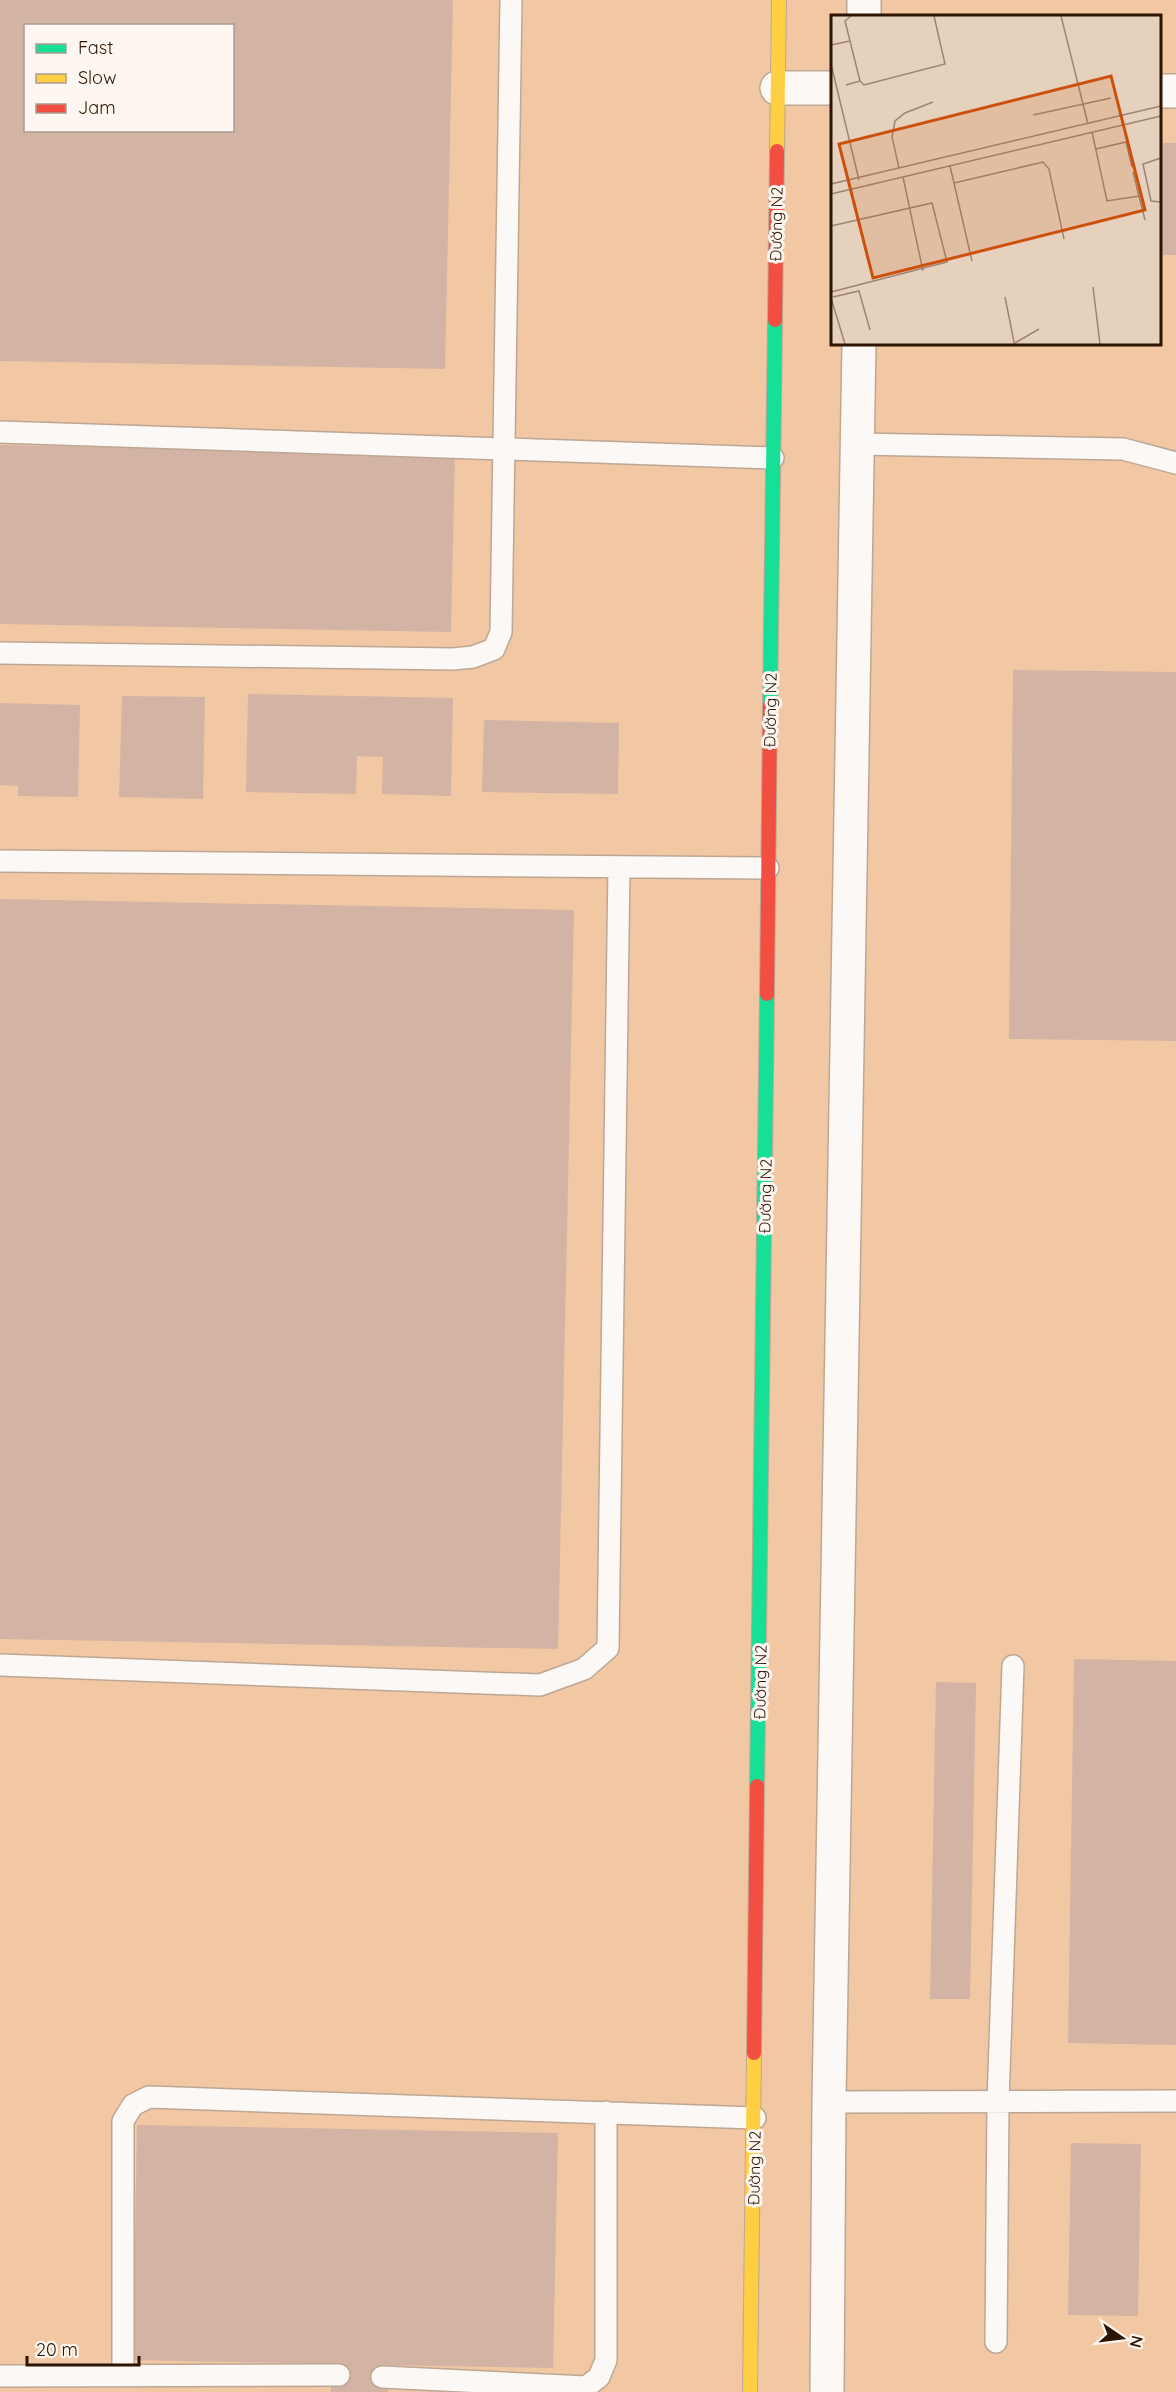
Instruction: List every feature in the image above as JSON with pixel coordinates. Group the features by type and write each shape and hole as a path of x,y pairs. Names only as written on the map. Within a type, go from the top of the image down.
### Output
{"street":[{"name":"Đường N2","path":"750,2392 779,0"},
{"path":"777,88 831,88"},
{"path":"827,2392 859,345"}],"lane":[{"path":"0,653 453,659 473,657 494,649 501,632 511,0"},
{"path":"0,432 773,458"},
{"path":"857,444 1123,449 1176,463"},
{"path":"0,861 768,868"},
{"path":"0,1665 540,1685 584,1669 608,1648 619,867"},
{"path":"996,2342 998,2102 1013,1666"},
{"path":"123,2375 123,2121 133,2105 149,2097 755,2118"},
{"path":"830,2102 1176,2101"},
{"path":"382,2377 586,2387 599,2377 606,2360 606,2112"},
{"path":"0,2376 339,2375"}],"shaded area":[{"path":"0,0 1176,0 1176,2392 0,2392"}],"building":[{"path":"0,0 453,0 445,369 0,361"},
{"path":"1161,143 1176,143 1176,255 1161,255"},
{"path":"0,445 455,454 451,632 0,624"},
{"path":"1013,670 1176,672 1176,1041 1009,1039"},
{"path":"248,694 453,698 451,796 382,794 383,757 357,756 356,794 246,792"},
{"path":"122,696 205,697 203,799 119,797"},
{"path":"0,703 80,705 78,797 18,796 18,786 0,785"},
{"path":"484,720 619,723 618,794 482,792"},
{"path":"0,899 574,910 558,1649 0,1639"},
{"path":"1074,1659 1176,1661 1176,2045 1068,2043"},
{"path":"936,1682 976,1683 970,1999 930,1999"},
{"path":"137,2125 558,2133 553,2368 382,2365 382,2383 389,2383 388,2392 331,2392 331,2383 338,2384 339,2364 133,2360"},
{"path":"1071,2143 1141,2144 1138,2316 1068,2315"}],"traffic: fast":[{"path":"770,706 775,320"},
{"path":"757,1786 767,994"}],"traffic: slow":[{"path":"777,151 779,0"},
{"path":"750,2392 754,2053"}],"traffic: jam":[{"path":"775,320 777,151"},
{"path":"767,994 770,706"},
{"path":"754,2053 757,1786"}]}
